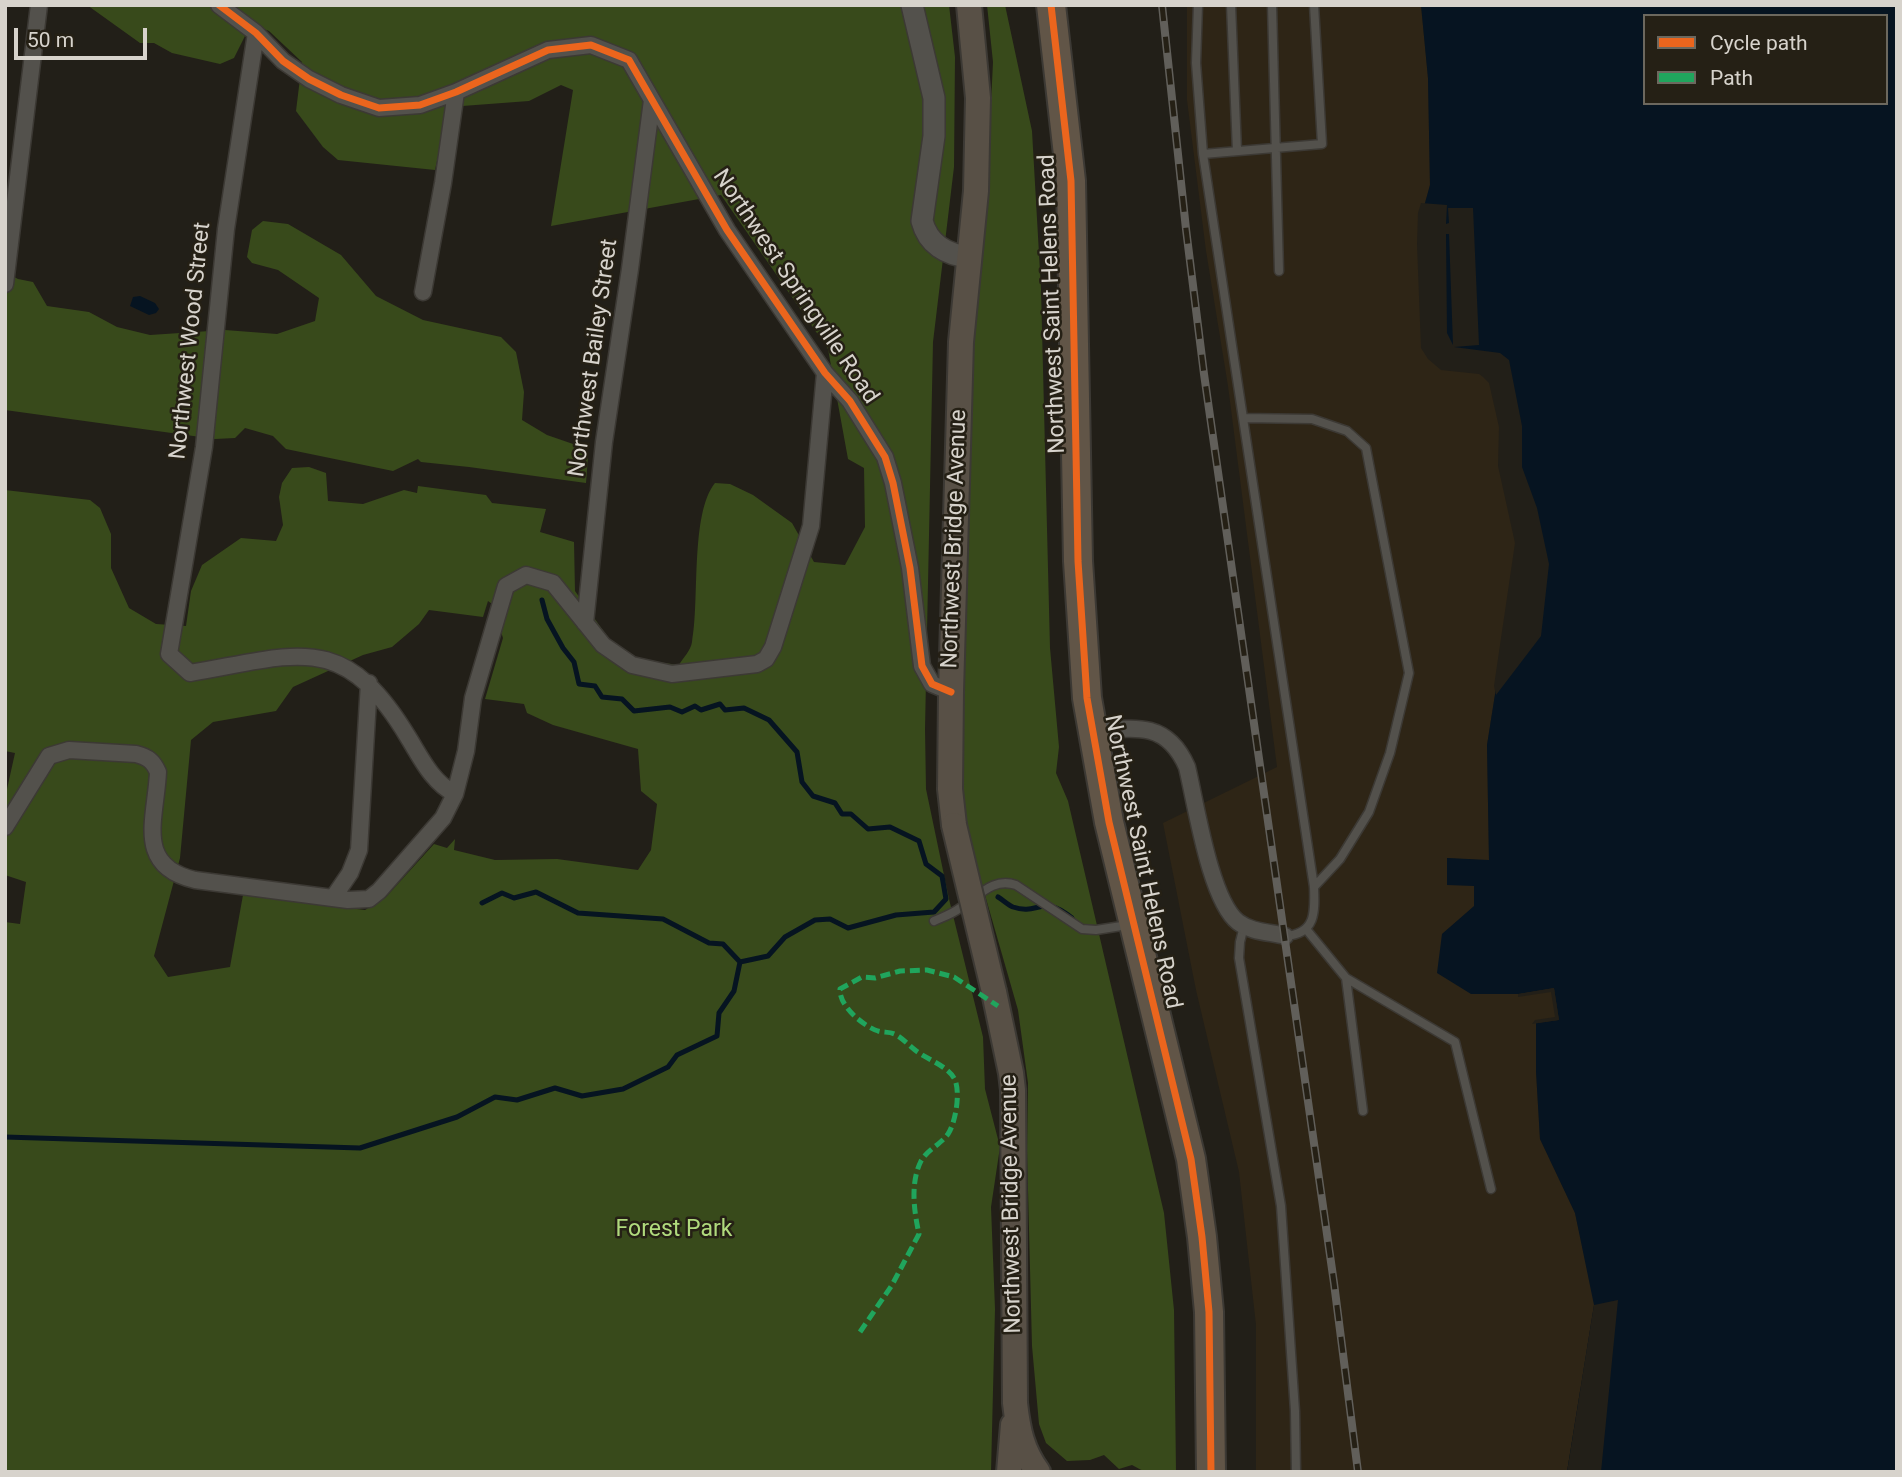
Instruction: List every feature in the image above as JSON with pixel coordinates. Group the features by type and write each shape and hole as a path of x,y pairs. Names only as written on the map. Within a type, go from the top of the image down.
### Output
{"highway":[{"name":"Northwest Saint Helens Road","path":"1051,5 1071,181 1078,561 1092,732 1109,822 1191,1159 1209,1312 1211,1472"}],"main road":[{"path":"912,5 934,98 934,136 922,221 925,233 933,243 953,256 970,257"},
{"name":"Northwest Bridge Avenue","path":"969,5 978,98 976,191 961,342 950,789 954,825 994,992 1013,1090 1015,1403 1009,1472"},
{"name":"Northwest Bridge Avenue","path":"1015,1403 1019,1434 1038,1472"}],"street":[{"path":"5,284 39,5"},
{"name":"Northwest Springville Road","path":"219,5 256,33 283,61 309,79 341,95 379,108 420,106 548,50 591,45 629,60 727,230 825,373 850,401 885,457 910,568 922,666 932,684 951,692"},
{"name":"Northwest Wood Street","path":"256,33 226,229 204,447 169,653 190,673 290,656 313,657 343,665 369,683"},
{"path":"423,292 456,92"},
{"name":"Northwest Bailey Street","path":"585,623 604,442 652,100"},
{"path":"5,827 50,756 69,750 136,754 154,763 158,772 152,840 159,860 166,868 195,880 348,900 369,899 443,818 455,794 466,751 473,698 506,586 526,575 553,583 603,645 632,665 672,674 757,664 766,659 774,647 811,526 825,373"},
{"path":"369,683 395,714 430,774 445,789 455,794"},
{"path":"333,898 350,873 359,850 369,683"},
{"path":"1092,732 1140,728 1153,731 1171,743 1181,754 1187,767 1214,881 1231,915 1244,926 1285,936"}],"lane":[{"path":"1198,5 1196,63 1203,154 1314,887 1314,912 1306,929 1285,936"},
{"path":"1231,5 1237,151"},
{"path":"1272,5 1279,271"},
{"path":"1203,154 1322,144 1314,5"},
{"path":"1243,418 1312,419 1347,431 1366,448 1409,673 1391,753 1369,812 1340,859 1314,887"},
{"path":"934,921 959,909 992,885 1001,882 1016,885 1082,929 1135,925"},
{"path":"1244,926 1240,958 1281,1206 1295,1411 1296,1472"},
{"path":"1306,929 1346,978 1455,1042 1491,1189"},
{"path":"1346,978 1363,1111"}],"shaded area":[{"path":"1187,5 1421,5 1428,78 1430,185 1422,214 1485,374 1492,382 1519,543 1487,745 1489,861 1447,858 1474,886 1474,907 1442,934 1518,994 1554,988 1559,1020 1536,1024 1540,1139 1575,1213 1589,1275 1631,1267 1580,1391 1567,1472 1256,1472 1256,1325 1239,1172 1196,990 1163,823 1277,767 1228,386 1206,251 1187,100"}],"green space":[{"name":"Forest Park","path":"87,5 949,5 955,57 954,167 933,342 926,789 949,899 983,1037 985,1089 1000,1147 991,1207 995,1309 991,1472 5,1472 5,922 20,924 26,882 5,875 5,798 15,753 5,751 5,490 90,500 100,508 111,534 111,568 129,608 156,624 186,626 191,591 202,565 241,538 276,541 283,525 279,497 282,483 292,468 309,467 326,473 328,501 363,504 404,490 417,493 418,486 486,495 492,503 546,509 540,532 574,542 575,591 612,643 636,659 679,665 692,642 702,515 707,497 715,483 730,484 753,495 792,523 814,562 845,565 865,527 864,468 848,459 828,349 721,195 551,226 573,90 561,85 529,101 449,107 435,170 338,160 323,147 296,111 302,62 269,31 251,24 234,58 220,64 172,53 154,43 140,43","holes":["488,601 492,604 503,638 485,699 524,704 527,713 553,725 638,749 641,791 657,804 651,850 638,870 557,859 495,860 454,850 455,839 447,848 434,844 385,898 365,910 243,895 230,967 168,977 154,956 180,858 191,740 213,722 276,711 293,687 363,655 392,647 419,624 429,610 483,617"]},
{"path":"987,5 1005,5 1032,131 1041,289 1050,648 1059,747 1056,773 1068,801 1164,1213 1174,1310 1176,1472 1145,1472 1132,1465 1119,1469 1104,1455 1090,1460 1067,1461 1046,1443 1039,1424 1032,1346 1028,1083 1018,1010 966,829 961,773 968,344 989,145 993,62"},
{"path":"263,221 288,224 341,255 376,296 423,320 501,337 516,352 524,392 522,420 547,435 576,445 588,457 586,483 421,462 418,459 393,471 286,449 273,436 245,428 235,438 215,439 5,410 5,272 18,279 33,282 47,306 89,312 117,327 150,335 225,330 277,334 315,321 319,298 278,270 252,263 247,257 252,230"}],"water":[{"path":"1421,5 1897,5 1897,1472 1567,1472 1594,1305 1575,1213 1540,1139 1536,1023 1559,1020 1554,988 1518,994 1471,994 1437,973 1442,934 1474,906 1474,886 1447,885 1447,858 1489,860 1487,745 1519,543 1492,382 1485,374 1438,367 1422,214 1430,185 1428,78"},
{"path":"140,296 155,303 159,309 156,313 149,315 130,306 133,297"}],"pier":[{"path":"1421,203 1447,205 1446,224 1449,223 1448,208 1473,208 1479,345 1454,347 1500,353 1509,360 1522,426 1522,467 1537,508 1549,564 1541,636 1496,695 1494,686 1515,543 1498,466 1499,427 1489,383 1479,374 1441,370 1428,359 1421,348 1418,213","holes":["1446,234 1449,234 1453,345 1447,333"]},
{"path":"1554,988 1559,1020 1532,1024 1535,1020 1555,1017 1551,992 1518,997 1518,994"},
{"path":"1618,1300 1601,1472 1567,1472 1594,1305"}],"waterway":[{"path":"542,600 547,619 574,662 579,684 595,686 602,697 622,699 634,711 670,707 682,712 695,706 701,710 720,704 725,710 744,708 769,720 797,752 802,782 813,796 835,803 842,814 851,814 868,829 890,827 919,841 926,864 942,876 946,899 934,912 896,915 848,928 830,919 815,920 785,937 768,956 740,962"},
{"path":"482,903 502,893 514,898 536,892 578,913 663,919 709,943 723,944 740,962"},
{"path":"998,897 1011,906 1022,909 1054,907 1072,918"},
{"path":"5,1137 360,1148 457,1117 495,1097 517,1100 555,1088 582,1096 623,1089 668,1067 677,1055 717,1036 719,1013 734,991 740,962"}],"railway":[{"path":"1162,5 1204,374 1334,1283 1358,1472"}],"marked path":[{"path":"860,1332 892,1285 919,1234 914,1197 915,1178 921,1161 951,1129 957,1106 957,1090 954,1078 941,1066 895,1034 878,1031 859,1020 843,1002 840,989 862,977 875,978 900,971 927,970 954,977 998,1006"}],"cycle path":[{"path":"219,5 256,33 283,61 309,79 341,95 379,108 420,105 456,92 548,50 591,45 629,60 727,230 825,373 850,401 885,457 910,568 922,666 932,684 951,692"},
{"path":"1051,5 1071,181 1078,561 1087,698 1109,822 1191,1159 1209,1312 1211,1472"}]}
